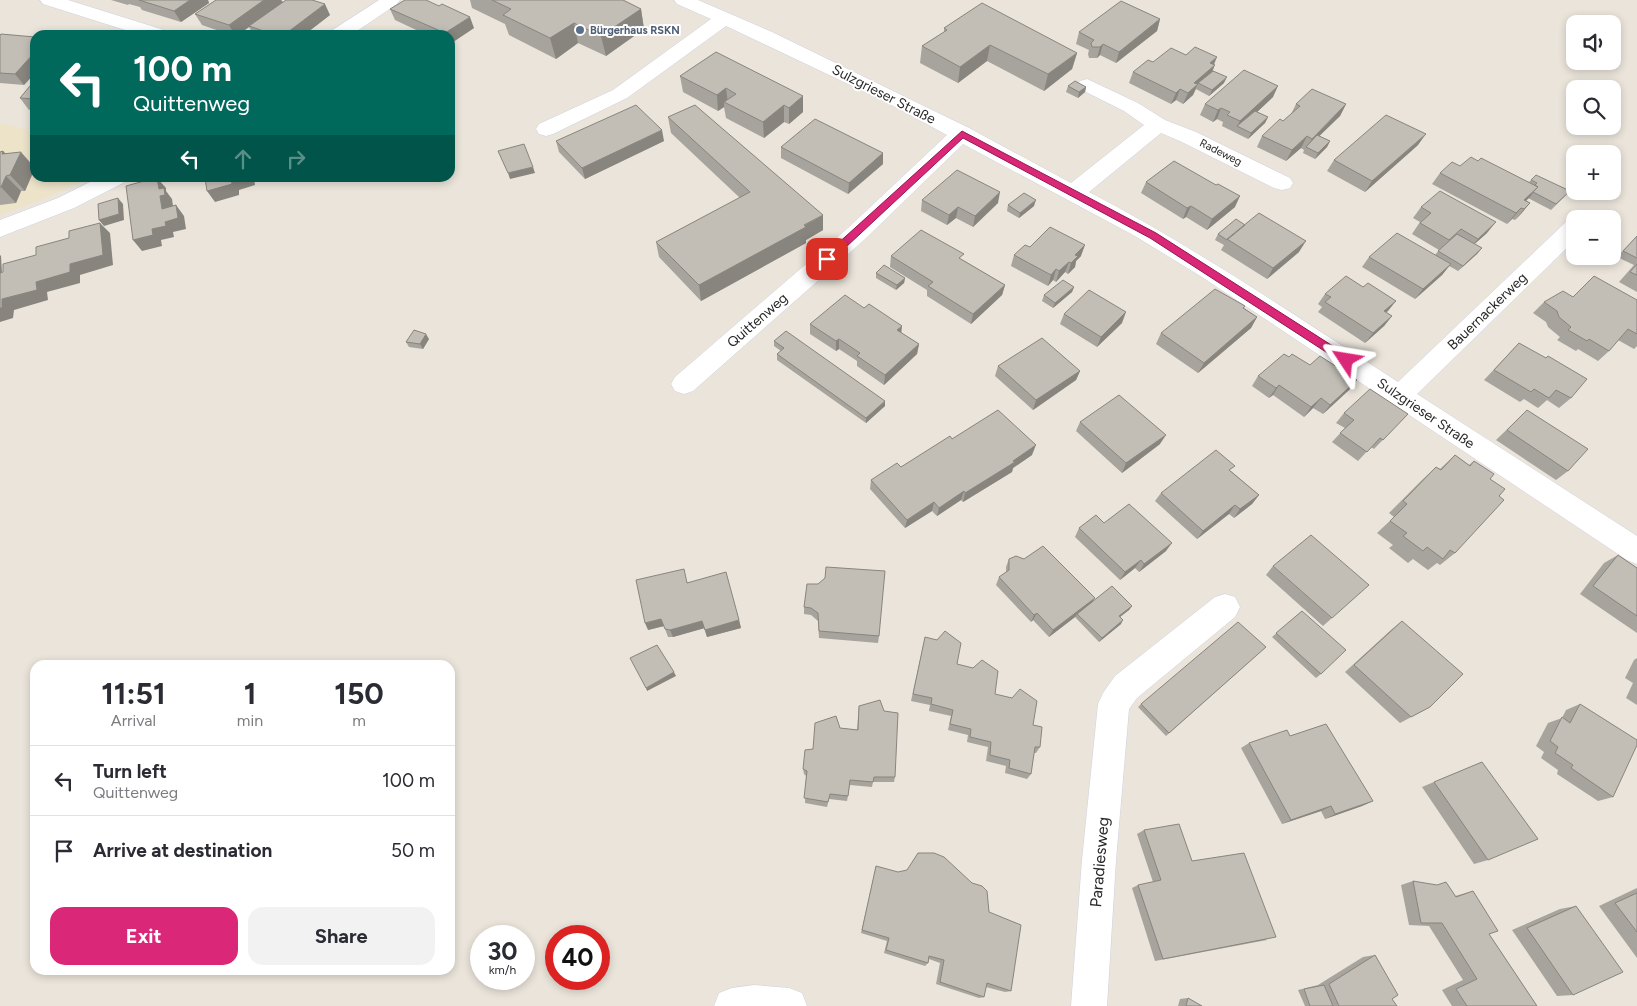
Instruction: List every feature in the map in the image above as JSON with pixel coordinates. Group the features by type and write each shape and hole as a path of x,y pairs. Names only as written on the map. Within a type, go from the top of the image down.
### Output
{"street":[{"path":"49,0 144,30"},
{"path":"346,30 391,0"},
{"name":"Sulzgrieser Straße","path":"683,0 835,69 1143,230 1189,257 1637,551"},
{"path":"546,129 620,94 724,18"},
{"name":"Radeweg","path":"1087,85 1130,107 1158,125 1190,137 1282,183"},
{"path":"1073,193 1158,125"},
{"name":"Quittenweg","path":"684,384 856,234 962,134"},
{"path":"0,229 66,203 107,182"},
{"name":"Bauernackerweg","path":"1400,395 1566,236"},
{"name":"Paradiesweg","path":"1089,1006 1111,718 1116,699 1126,687 1225,607"},
{"path":"732,1006 754,1003 789,1006"}],"shaded area":[{"path":"0,123 30,131 30,182 80,182 43,199 0,215"}],"building":[{"path":"139,0 190,0 174,11"},
{"path":"216,0 264,0 229,25 195,14"},
{"path":"286,0 312,0 325,4 291,30 261,30 249,26"},
{"path":"405,0 426,0 439,6 442,4 470,17 450,30 438,30 390,9"},
{"path":"492,0 623,0 641,9 601,36 574,23 550,38 503,15 511,9"},
{"path":"1121,1 1160,19 1119,52 1103,44 1100,47 1092,47 1091,43 1094,40 1079,32"},
{"path":"982,3 1077,53 1048,74 990,45 960,67 922,46 947,30 944,28"},
{"path":"0,35 30,37 30,58 15,74 0,73"},
{"path":"1195,47 1217,57 1210,63 1215,65 1194,83 1198,84 1188,93 1180,89 1176,93 1133,72 1148,60 1153,62 1171,48 1186,55"},
{"path":"716,52 803,96 789,108 784,105 763,122 724,102 736,94 726,88 717,95 680,76"},
{"path":"1244,70 1278,86 1240,121 1227,115 1230,112 1221,108 1218,110 1205,104"},
{"path":"1213,71 1227,77 1212,90 1198,83"},
{"path":"1075,81 1086,87 1079,92 1068,86"},
{"path":"30,86 30,99 20,98"},
{"path":"1312,89 1346,104 1312,139 1307,136 1292,150 1262,136 1280,119 1283,121 1300,106 1296,104"},
{"path":"636,105 662,130 582,168 556,141"},
{"path":"695,105 823,215 804,225 806,227 699,285 656,242 750,192 668,117"},
{"path":"1255,111 1268,117 1251,133 1237,126"},
{"path":"1386,115 1426,134 1372,181 1334,160"},
{"path":"815,119 883,153 849,183 781,147"},
{"path":"1317,135 1330,141 1318,153 1306,147"},
{"path":"524,144 533,167 508,173 498,151"},
{"path":"3,151 2,154 21,152 10,175 6,176 0,187 0,152"},
{"path":"1471,157 1478,161 1481,158 1538,187 1524,200 1530,203 1516,213 1440,173 1452,162 1460,166"},
{"path":"1174,161 1216,185 1218,184 1240,196 1212,219 1191,206 1187,208 1146,182"},
{"path":"957,170 1000,192 975,216 958,207 949,215 922,200"},
{"path":"1536,175 1566,189 1566,195 1556,204 1533,192 1538,187 1535,185 1537,183 1531,180"},
{"path":"140,182 158,182 159,189 164,188 165,195 160,196 162,209 176,205 178,218 165,222 166,226 152,229 153,235 133,240 126,186"},
{"path":"206,182 232,182 232,184 207,191"},
{"path":"1440,191 1496,222 1478,239 1461,229 1449,240 1420,223 1431,213 1421,207"},
{"path":"1024,193 1036,200 1020,213 1008,205"},
{"path":"118,198 119,214 99,220 98,204"},
{"path":"1259,213 1306,241 1273,268 1227,239"},
{"path":"1236,219 1245,225 1227,240 1218,234"},
{"path":"100,223 103,255 70,264 70,272 36,282 37,290 2,299 2,308 0,308 0,273 3,272 3,264 36,255 36,247 69,238 69,231"},
{"path":"1050,227 1085,245 1075,255 1078,256 1071,263 1069,262 1059,271 1056,269 1051,275 1014,255 1025,245 1030,247"},
{"path":"921,230 964,254 959,258 1005,285 973,314 928,286 933,282 891,256"},
{"path":"1397,233 1451,264 1423,289 1369,257"},
{"path":"1457,234 1482,248 1463,266 1438,251"},
{"path":"1637,236 1637,258 1623,251"},
{"path":"1637,264 1637,275 1630,272"},
{"path":"884,265 905,278 897,285 876,273"},
{"path":"1346,276 1363,287 1368,283 1396,301 1384,311 1392,316 1373,333 1325,302 1331,297 1325,294"},
{"path":"1594,276 1637,300 1637,334 1628,329 1609,351 1589,339 1587,341 1568,330 1571,327 1559,317 1557,311 1544,302 1563,291 1573,297"},
{"path":"1063,280 1074,287 1055,303 1044,295"},
{"path":"1215,289 1245,306 1243,308 1257,317 1204,363 1161,333"},
{"path":"1089,290 1126,312 1101,337 1064,314"},
{"path":"845,295 864,308 869,304 902,326 897,330 919,344 885,375 857,356 860,353 839,339 836,341 810,324"},
{"path":"414,330 426,334 420,344 406,342"},
{"path":"786,331 885,401 866,418 777,354 784,348 774,341"},
{"path":"1042,338 1080,371 1036,400 998,366"},
{"path":"1519,343 1546,358 1548,356 1587,379 1571,398 1556,390 1549,398 1534,389 1531,392 1494,370"},
{"path":"1284,354 1289,357 1292,354 1310,365 1320,356 1357,380 1330,405 1321,398 1311,407 1279,385 1276,388 1258,376"},
{"path":"1370,389 1408,414 1383,440 1380,438 1367,452 1340,433 1354,420 1344,413"},
{"path":"1119,395 1166,435 1126,463 1080,422"},
{"path":"998,410 1036,445 1013,461 1015,462 965,493 964,491 939,508 934,502 907,520 871,480 897,463 901,467 950,436 952,439"},
{"path":"1527,410 1588,449 1568,471 1507,430"},
{"path":"1216,450 1235,466 1229,470 1259,495 1240,509 1235,505 1203,531 1161,493"},
{"path":"1455,455 1470,466 1474,461 1494,474 1490,479 1505,489 1499,496 1504,500 1455,553 1450,550 1443,559 1427,547 1423,551 1403,536 1407,533 1390,521 1407,504 1403,501 1436,467 1441,470"},
{"path":"1129,504 1172,543 1144,564 1141,560 1125,572 1079,528 1096,515 1104,523"},
{"path":"1311,535 1369,585 1332,618 1273,566"},
{"path":"1043,546 1095,598 1053,630 1037,613 1034,615 999,577 1009,570 1009,559 1016,556 1024,559"},
{"path":"1618,555 1637,568 1637,616 1593,586"},
{"path":"826,567 885,571 879,636 819,631 818,613 811,608 804,607 807,584 818,584 825,578"},
{"path":"684,569 687,583 726,572 739,620 705,630 702,621 670,630 665,629 661,619 645,623 636,580"},
{"path":"1112,586 1132,606 1119,616 1123,620 1102,638 1077,614"},
{"path":"1302,611 1346,650 1321,674 1276,633"},
{"path":"1402,621 1463,674 1430,707 1411,717 1354,665"},
{"path":"1238,622 1266,647 1169,733 1141,704"},
{"path":"945,631 961,643 957,664 973,668 982,660 998,671 995,694 1012,698 1020,689 1037,701 1033,725 1042,727 1040,747 1035,747 1031,774 1009,768 1010,760 990,755 991,742 970,737 971,729 950,724 953,710 931,704 932,698 913,694 925,637 937,640"},
{"path":"657,645 674,672 646,688 630,658"},
{"path":"880,700 884,711 898,713 895,777 874,777 873,782 850,780 848,796 830,794 828,802 804,798 807,771 803,769 805,750 813,749 815,723 836,716 840,728 858,730 859,706"},
{"path":"1580,704 1637,740 1637,745 1613,797 1571,768 1573,765 1555,753 1558,747 1550,741 1562,717 1570,723"},
{"path":"1326,724 1373,801 1335,814 1331,806 1291,820 1249,743 1287,730 1290,736"},
{"path":"1482,762 1538,839 1488,860 1434,782"},
{"path":"1179,824 1192,861 1244,853 1276,937 1163,959 1138,885 1161,880 1144,830"},
{"path":"918,853 934,853 944,857 972,883 982,886 987,891 989,912 1021,925 1011,991 987,983 984,997 940,982 944,960 929,956 928,963 886,950 889,938 862,930 876,866 898,872 907,870"},
{"path":"1413,881 1437,885 1446,882 1456,897 1473,891 1498,931 1489,934 1537,1006 1467,1006 1456,989 1477,979 1442,923 1421,923"},
{"path":"1637,893 1637,932 1615,903"},
{"path":"1576,906 1623,972 1573,995 1527,928"},
{"path":"1375,955 1398,995 1392,999 1397,1006 1339,1006 1329,984"},
{"path":"1324,985 1333,1006 1310,1006 1304,989"},
{"path":"1188,998 1202,1006 1186,1006"}],"place":[{"name":"Bürgerhaus RSKN","path":"580,30"}],"route":[{"path":"827,259 962,134 1103,208 1189,257 1346,360"}]}
